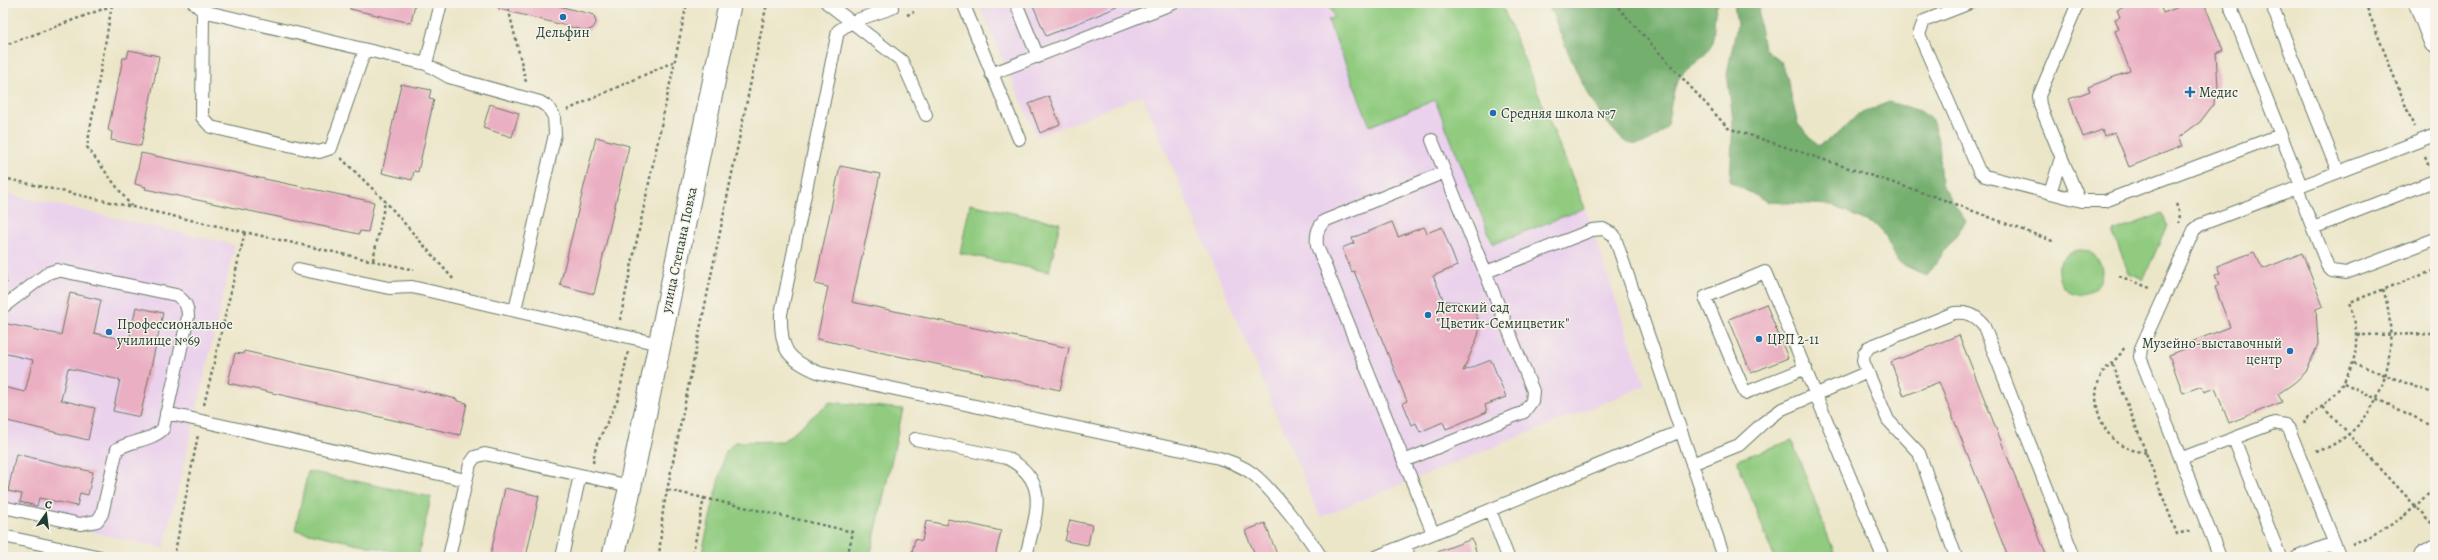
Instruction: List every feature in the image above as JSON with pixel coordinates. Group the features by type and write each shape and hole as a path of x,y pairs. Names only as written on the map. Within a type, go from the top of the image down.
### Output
{"street":[{"name":"улица Степана Повха","path":"613,557 629,491 730,3"},
{"path":"2420,3 2435,42"},
{"name":"улица Степана Повха","path":"626,557 629,491"},
{"path":"2425,557 2435,552"}],"lane":[{"path":"426,64 441,3"},
{"path":"827,3 902,61 926,116"},
{"path":"963,3 1019,139"},
{"path":"1016,3 1038,57"},
{"path":"991,74 1174,3"},
{"path":"1970,3 1924,21 1920,27 1920,40 1979,171 1984,176 2079,200 2105,201 2280,134"},
{"path":"2078,3 2039,96 2040,105 2079,200"},
{"path":"2229,3 2280,134 2328,267 2338,273 2346,273 2435,239"},
{"path":"2271,3 2338,172"},
{"path":"365,50 331,148 319,152 211,128 202,117 199,7 365,50 426,64 448,77 530,98 548,107 554,117 555,134 515,310"},
{"path":"892,8 851,22 838,31 782,314 780,334 787,352 800,365 820,373 1219,458 1238,465 1253,474 1274,497 1321,557"},
{"path":"2220,557 2182,458 2140,357 2141,348 2194,230 2200,225 2435,135"},
{"path":"1404,461 1524,412 1532,401 1533,390 1432,140"},
{"path":"2050,193 2061,158"},
{"path":"1433,533 1317,246 1316,236 1318,228 1324,221 1445,172"},
{"path":"2313,228 2434,181"},
{"path":"1486,272 1592,230 1603,228 1614,235 1724,557"},
{"path":"298,269 388,288 412,287 659,344"},
{"path":"3,307 48,273 57,270 176,295 184,300 188,309 188,317 162,429 158,434 126,444 117,449 102,514 97,521 80,524 3,507"},
{"path":"1806,368 1745,393 1704,297 1765,272 1806,368 1817,394 1883,557"},
{"path":"1956,557 1919,453 1888,420 1863,361 1869,347 1954,312 1967,312 1977,317 1983,324 2074,557"},
{"path":"1692,464 1739,445 1763,423 1782,410 1868,372"},
{"path":"166,413 466,480"},
{"path":"2182,458 2274,423 2280,423 2289,429 2340,557"},
{"path":"1376,557 1681,432"},
{"path":"2234,438 2280,557"},
{"path":"915,439 1007,458 1019,464 1028,473 1035,484 1038,498 1026,557"},
{"path":"449,557 470,464 476,457 485,454 574,474 629,491"},
{"path":"562,557 574,474"},
{"path":"1490,510 1508,557"},
{"path":"3,536 101,557"},
{"path":"2297,557 2334,543"},
{"path":"1405,545 1409,557"}],"path":[{"path":"3,46 119,3"},
{"path":"508,3 530,98"},
{"path":"574,474 571,460 593,463 596,446 618,399 628,351 620,322 673,62 687,3"},
{"path":"659,557 663,510 767,3"},
{"path":"1614,3 1728,128 1936,197 2055,242"},
{"path":"2365,3 2434,181"},
{"path":"112,5 87,147 131,207"},
{"path":"554,117 673,62"},
{"path":"331,148 385,201 472,301"},
{"path":"3,178 417,270"},
{"path":"373,260 385,201"},
{"path":"174,557 201,421 245,232"},
{"path":"2304,421 2323,407 2344,382 2354,363 2356,335 2350,302 2435,270"},
{"path":"2120,276 2150,288"},
{"path":"2316,452 2348,433 2359,423 2376,399 2386,375 2391,356 2392,335 2389,309 2383,289"},
{"path":"2356,335 2435,334"},
{"path":"2354,363 2435,394"},
{"path":"2112,364 2177,534 2207,524"},
{"path":"2344,382 2435,427"},
{"path":"2323,407 2435,527"},
{"path":"2352,543 2384,530 2403,519 2435,485"},
{"path":"668,490 853,532 847,557"},
{"path":"692,557 704,498"}],"shaded area":[{"name":"Детский сад \"Цветик-Семицветик\"","path":"978,3 1501,3 1585,208 1645,386 1320,517 1142,95 1037,137"},
{"name":"Профессиональное училище №69","path":"3,193 235,245 164,548 3,512"}],"green space":[{"path":"1329,3 1501,3 1585,208 1493,244 1435,100 1370,126 1328,20 1334,17"},
{"path":"1548,3 1719,3 1715,13 1714,33 1711,46 1703,56 1679,78 1676,84 1666,128 1658,136 1642,144 1631,144 1622,140 1605,120 1585,89 1569,55"},
{"path":"1734,3 1760,3 1759,22 1764,48 1781,62 1787,77 1798,124 1818,146 1838,134 1857,115 1889,102 1920,111 1932,120 1938,140 1941,184 1966,221 1927,276 1898,262 1881,228 1832,205 1768,202 1730,182 1733,120 1727,74 1737,25"},
{"path":"970,204 1060,223 1049,272 960,253"},
{"path":"2163,213 2167,226 2143,280 2129,274 2113,232"},
{"path":"2076,250 2084,250 2096,256 2102,268 2102,276 2096,288 2084,294 2076,294 2064,288 2058,276 2058,268 2064,256"},
{"path":"830,402 903,409 870,557 701,557 725,452 735,442 783,441"},
{"path":"1792,440 1834,552 1819,557 1774,557 1737,460"},
{"path":"308,471 431,497 418,557 295,530"}],"building":[{"path":"350,3 415,3 411,23 350,9"},
{"name":"Дельфин","path":"500,3 547,3 594,15 596,23 593,28 587,31 499,9"},
{"path":"1032,3 1125,3 1125,4 1046,36"},
{"path":"2135,3 2159,3 2163,13 2189,3 2204,3 2223,50 2216,53 2218,88 2213,105 2200,122 2178,138 2182,146 2129,167 2115,132 2104,136 2102,130 2083,137 2069,99 2090,91 2088,87 2130,71 2115,31 2119,29 2115,19 2120,17 2117,10"},
{"path":"129,50 159,56 141,146 111,140 112,132 108,130 123,58 127,58"},
{"path":"401,84 431,90 429,98 434,99 418,172 414,171 412,180 382,173"},
{"path":"1049,96 1060,124 1040,133 1029,104"},
{"path":"490,104 519,113 512,137 483,128"},
{"path":"596,137 629,146 594,294 560,285"},
{"path":"141,153 374,202 368,232 360,231 359,234 145,189 146,187 135,184"},
{"path":"840,166 880,174 852,302 1069,348 1060,390 817,339 828,287 815,284"},
{"path":"1392,222 1398,237 1424,227 1427,233 1442,227 1457,266 1433,276 1444,301 1459,302 1469,306 1476,315 1480,325 1478,336 1463,371 1491,360 1506,397 1485,405 1487,412 1446,429 1443,422 1420,432 1416,423 1412,425 1403,403 1407,401 1354,271 1352,272 1342,248 1354,243 1352,238"},
{"path":"2254,252 2263,269 2302,253 2323,306 2316,309 2318,344 2306,372 2294,383 2278,394 2282,402 2229,423 2215,388 2204,392 2202,386 2183,393 2169,355 2190,347 2188,343 2230,327 2215,287 2219,285 2215,275 2220,273 2217,266"},
{"path":"70,293 101,300 94,333 129,341 136,307 163,313 140,417 113,411 120,380 68,368 61,400 95,408 88,440 3,420 3,387 25,392 33,360 3,353 3,323 61,335"},
{"name":"ЦРП 2-11","path":"1766,304 1788,358 1751,373 1729,319"},
{"path":"1959,335 2047,557 2008,557 1939,382 1904,396 1891,362"},
{"path":"244,351 457,399 457,401 467,403 460,435 228,383 235,353 243,354"},
{"path":"16,454 93,472 88,495 80,493 77,506 39,498 37,506 20,502 22,494 8,491"},
{"path":"505,488 539,496 526,557 490,557"},
{"path":"948,519 1001,531 995,557 911,557 915,539 922,541 926,521 947,525"},
{"path":"1070,520 1092,525 1088,545 1065,541"},
{"path":"1265,523 1278,557 1256,557 1245,531"},
{"path":"1472,539 1478,557 1429,557 1429,555"}],"place":[{"name":"Дельфин","path":"563,17"},
{"name":"Медис","path":"2190,92"},
{"name":"Средняя школа №7","path":"1493,113"},
{"name":"Детский сад \"Цветик-Семицветик\"","path":"1428,315"},
{"name":"Профессиональное училище №69","path":"109,332"},
{"name":"ЦРП 2-11","path":"1759,339"},
{"name":"Музейно-выставочный центр","path":"2290,351"}]}
